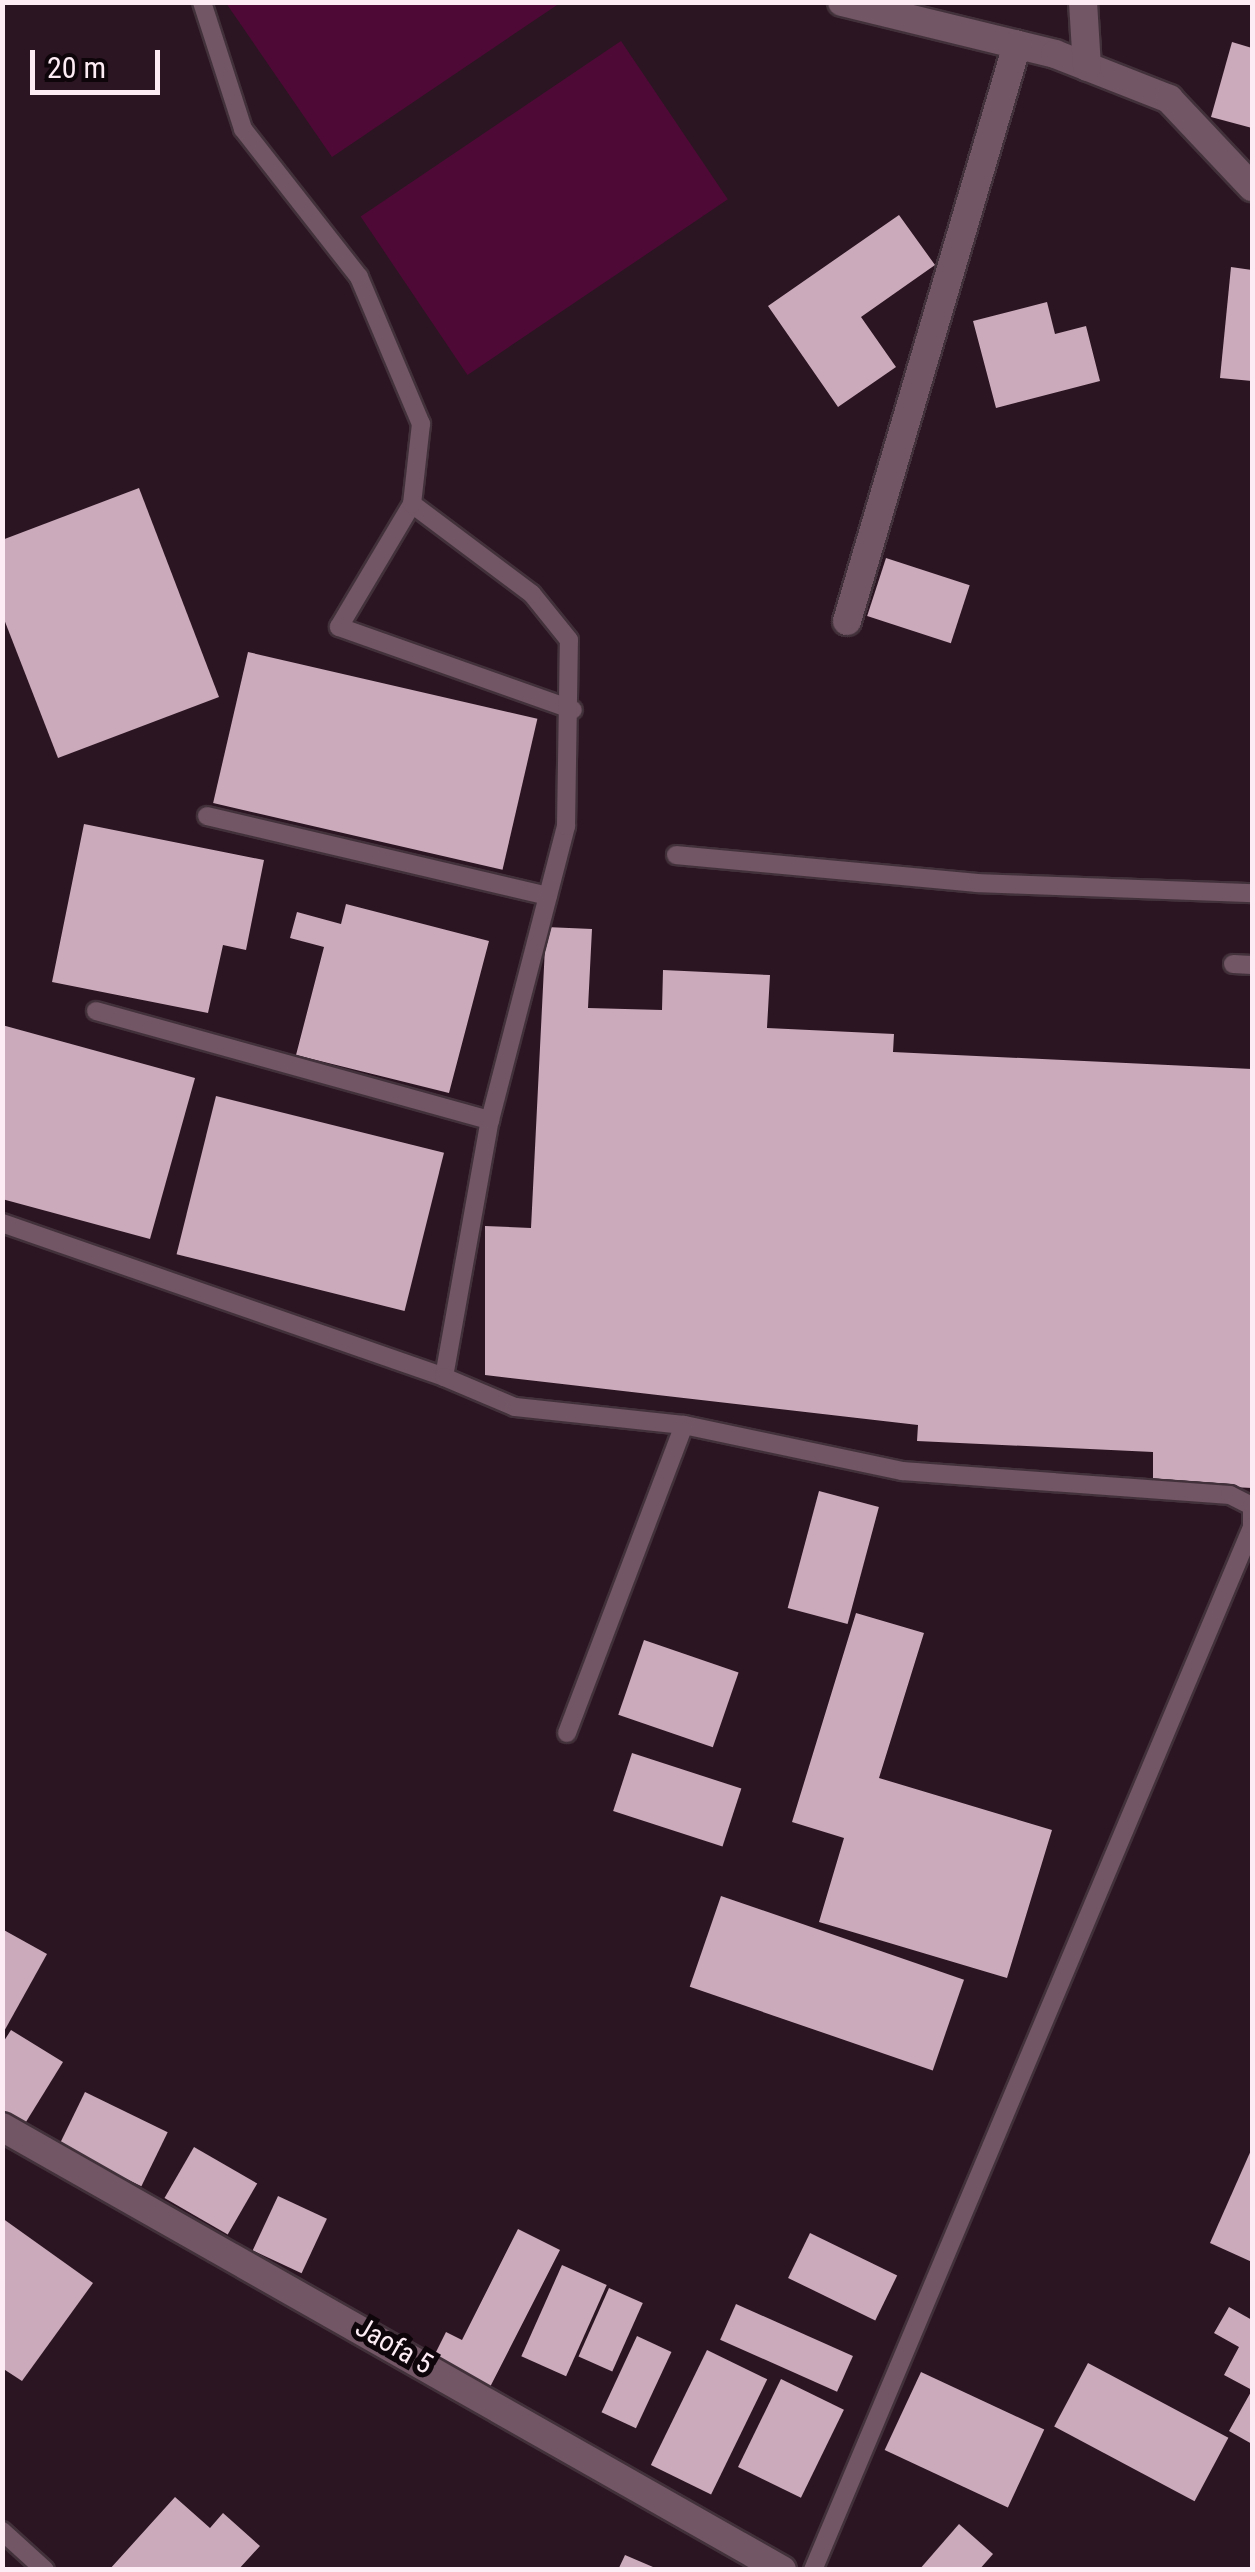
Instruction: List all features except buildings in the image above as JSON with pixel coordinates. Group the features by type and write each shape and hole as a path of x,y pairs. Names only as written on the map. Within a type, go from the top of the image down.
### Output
{"street":[{"path":"842,2 1017,45 1169,99 1252,187"},
{"path":"1083,2 1087,67"},
{"path":"847,621 1017,45"},
{"name":"Jaofa 5","path":"2,2127 782,2570"}],"lane":[{"path":"202,2 243,129 360,277 421,424 412,504 339,627 572,710"},
{"path":"412,504 532,594 569,640 572,710 566,826 490,1120 444,1377"},
{"path":"208,816 548,896"},
{"path":"676,855 978,882 1252,893"},
{"path":"1233,964 1252,965"},
{"path":"96,1010 490,1120"},
{"path":"2,1223 444,1377 515,1407 684,1426 902,1471 1230,1494 1252,1506 1252,1526 813,2570"},
{"path":"567,1733 684,1426"},
{"path":"2,2531 45,2570"}],"shaded area":[{"path":"226,3 560,3 332,157"},
{"path":"621,41 728,199 467,375 361,217"}]}
